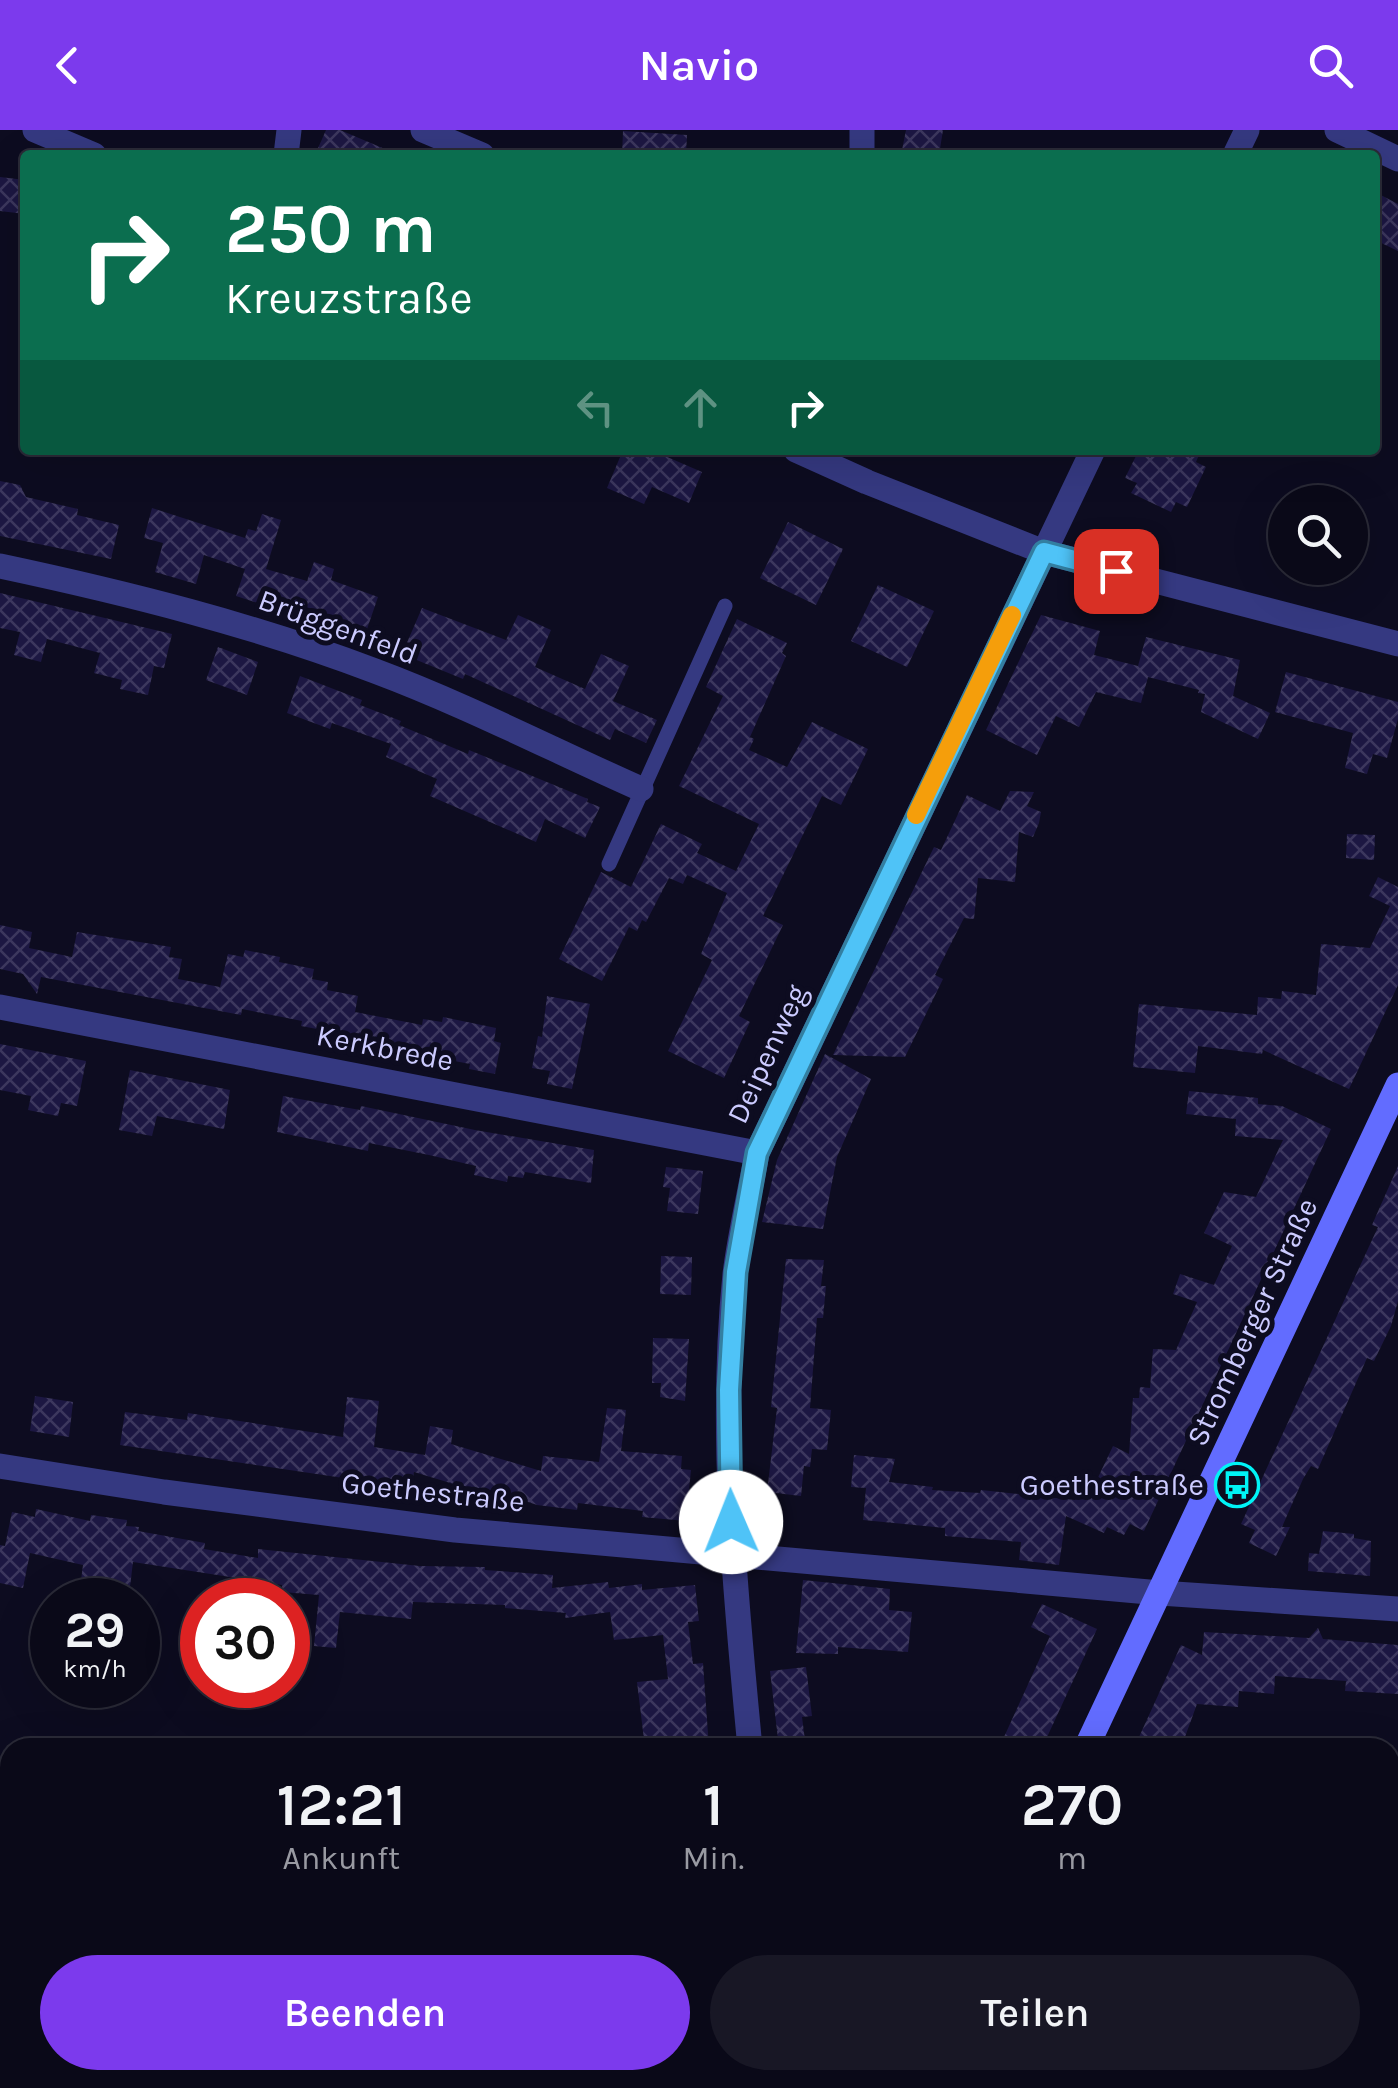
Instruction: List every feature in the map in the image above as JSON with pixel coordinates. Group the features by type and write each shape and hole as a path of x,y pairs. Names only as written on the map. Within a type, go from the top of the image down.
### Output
{"main road":[{"name":"Stromberger Straße","path":"1091,1738 1398,1085"}],"street":[{"path":"35,130 82,150"},
{"path":"423,130 470,150"},
{"path":"1337,130 1379,150"},
{"path":"807,455 1044,552 1398,644"},
{"name":"Deipenweg","path":"749,1738 731,1554 729,1390 736,1272 757,1153 1091,455"},
{"name":"Brüggenfeld","path":"0,566 103,588 234,624 376,671 641,789"},
{"name":"Kerkbrede","path":"0,1007 757,1153"},
{"name":"Goethestraße","path":"0,1466 454,1530 1160,1593 1398,1609"}],"lane":[{"path":"609,864 725,606"}],"building":[{"path":"326,130 340,130 387,150 317,150"},
{"path":"906,130 943,130 940,150 902,150"},
{"path":"623,131 687,135 686,150 622,150"},
{"path":"0,177 20,179 20,213 0,211"},
{"path":"1380,195 1398,204 1398,251 1380,242"},
{"path":"621,455 663,455 702,472 689,503 652,487 644,504 607,488"},
{"path":"1136,455 1199,455 1196,462 1206,467 1187,507 1176,502 1171,512 1131,493 1137,483 1125,478"},
{"path":"0,481 20,485 26,497 78,509 77,515 119,525 111,559 0,536"},
{"path":"152,508 245,538 248,529 256,531 262,514 281,520 266,569 307,581 314,562 334,569 331,580 378,597 366,632 317,614 319,611 276,598 273,608 236,596 245,569 204,555 196,584 155,572 163,543 144,538"},
{"path":"788,522 843,549 816,605 760,578"},
{"path":"878,585 934,611 907,667 851,641"},
{"path":"0,593 172,634 164,668 154,666 148,695 120,689 122,680 94,673 100,653 47,639 41,662 14,655 20,632 0,628"},
{"path":"422,608 506,640 518,615 551,630 535,667 585,689 601,654 629,666 613,701 657,720 646,743 615,729 610,740 465,674 463,679 402,654"},
{"path":"1041,615 1100,631 1094,655 1138,666 1146,637 1240,660 1233,696 1270,713 1258,739 1201,712 1205,694 1198,693 1199,690 1148,677 1141,703 1096,692 1079,727 1056,716 1037,755 986,730"},
{"path":"737,619 787,643 782,653 786,656 750,737 754,739 749,750 787,767 812,722 868,749 841,805 822,796 763,916 783,925 739,1016 750,1022 724,1078 668,1051 712,960 701,954 727,893 687,875 683,884 669,878 646,922 642,920 637,931 629,927 602,981 559,959 601,872 631,887 661,824 702,844 697,853 736,871 759,824 679,786 723,696 706,687"},
{"path":"218,647 258,662 247,695 206,680"},
{"path":"1286,672 1398,702 1398,719 1387,758 1373,754 1367,774 1345,768 1353,733 1275,712"},
{"path":"300,676 362,700 360,705 401,721 399,725 588,799 587,802 600,807 585,838 545,819 536,842 430,796 437,779 386,757 391,744 332,723 330,729 287,713"},
{"path":"1010,791 1034,792 1027,806 1041,812 1039,823 1033,837 1019,832 1015,882 978,878 974,919 964,918 935,975 943,979 905,1057 833,1055 934,847 941,850 967,795 1000,811"},
{"path":"1347,834 1375,835 1374,860 1346,858"},
{"path":"1378,877 1398,887 1398,985 1349,1089 1263,1050 1262,1054 1198,1046 1195,1073 1133,1067 1139,1004 1257,1015 1258,997 1281,999 1282,991 1316,995 1321,944 1370,948 1390,906 1369,896"},
{"path":"0,925 32,932 29,948 72,957 77,932 171,947 169,957 182,959 178,979 220,987 228,954 243,957 245,950 280,957 279,962 314,969 312,979 328,982 327,990 358,996 355,1012 422,1025 423,1019 442,1022 443,1017 496,1028 494,1041 501,1043 495,1074 469,1069 470,1064 418,1054 416,1059 374,1051 376,1040 301,1026 302,1021 242,1009 241,1015 41,977 37,994 23,974 0,969"},
{"path":"547,996 590,1004 572,1089 547,1084 550,1071 532,1068 538,1036 542,1037"},
{"path":"0,1044 86,1061 77,1106 61,1103 58,1116 28,1110 31,1096 0,1090"},
{"path":"825,1054 871,1079 837,1157 823,1229 762,1222 777,1160"},
{"path":"130,1070 230,1090 224,1129 157,1116 152,1136 119,1130"},
{"path":"1189,1091 1258,1098 1258,1104 1282,1106 1331,1129 1144,1531 1130,1524 1124,1535 1107,1527 1104,1533 1066,1516 1059,1565 1019,1560 1021,1542 945,1536 945,1528 863,1520 866,1488 851,1487 854,1455 895,1459 889,1482 933,1487 932,1490 981,1490 1075,1500 1083,1485 1093,1488 1113,1446 1129,1454 1133,1398 1139,1398 1140,1387 1150,1388 1153,1349 1176,1350 1197,1302 1173,1294 1180,1274 1214,1285 1232,1246 1204,1233 1224,1192 1256,1197 1283,1140 1235,1136 1236,1119 1186,1114"},
{"path":"283,1096 360,1110 361,1106 594,1150 591,1183 525,1172 523,1178 508,1176 507,1182 474,1175 476,1166 429,1155 369,1143 368,1151 277,1132"},
{"path":"1398,1166 1398,1301 1391,1326 1374,1361 1367,1358 1318,1469 1311,1466 1303,1479 1282,1527 1290,1527 1276,1556 1249,1543 1255,1530 1241,1524 1378,1227 1372,1225"},
{"path":"666,1167 703,1171 698,1214 667,1211 670,1188 663,1187"},
{"path":"661,1256 692,1257 691,1295 660,1294"},
{"path":"786,1259 824,1260 821,1286 826,1286 823,1318 817,1318 810,1408 831,1410 827,1450 812,1449 810,1467 804,1466 801,1496 767,1492 777,1408 771,1407"},
{"path":"653,1338 689,1339 685,1401 660,1397 661,1383 652,1383"},
{"path":"35,1396 73,1402 69,1437 30,1431"},
{"path":"347,1397 379,1401 374,1447 425,1455 430,1426 453,1430 451,1444 541,1471 543,1456 599,1462 607,1408 626,1410 621,1451 682,1456 681,1469 691,1470 686,1521 642,1517 643,1511 578,1503 577,1510 537,1505 414,1472 411,1488 120,1445 125,1412 187,1420 188,1413 343,1437"},
{"path":"36,1509 90,1521 91,1515 127,1520 126,1526 139,1527 138,1531 205,1543 204,1549 258,1558 258,1549 420,1566 485,1567 553,1575 552,1588 608,1582 609,1588 642,1584 642,1590 695,1585 699,1621 688,1622 693,1664 703,1663 708,1738 644,1738 637,1682 668,1679 663,1635 614,1640 610,1612 565,1618 566,1613 505,1605 413,1602 411,1619 340,1612 336,1648 314,1646 319,1595 310,1594 310,1578 237,1578 133,1562 131,1578 81,1578 83,1565 30,1553 23,1588 0,1583 0,1545 5,1546 12,1512 35,1517"},
{"path":"1323,1531 1354,1534 1354,1538 1371,1541 1370,1576 1308,1571 1309,1553 1319,1554"},
{"path":"803,1580 890,1589 889,1610 912,1612 908,1652 838,1647 838,1654 796,1653"},
{"path":"1042,1604 1097,1629 1047,1738 1004,1738 1050,1636 1031,1627"},
{"path":"1318,1628 1323,1639 1398,1645 1398,1694 1345,1691 1346,1681 1275,1676 1274,1694 1239,1691 1238,1707 1197,1704 1185,1738 1139,1738 1181,1645 1202,1655 1204,1632 1309,1638"},
{"path":"806,1667 812,1716 802,1717 805,1738 778,1738 770,1671"}],"slow traffic":[{"path":"916,815 1012,615"}],"place":[{"name":"Goethestraße","path":"1237,1485"}],"route":[{"path":"731,1522 729,1390 736,1272 757,1153 1044,552 1116,571"}]}
